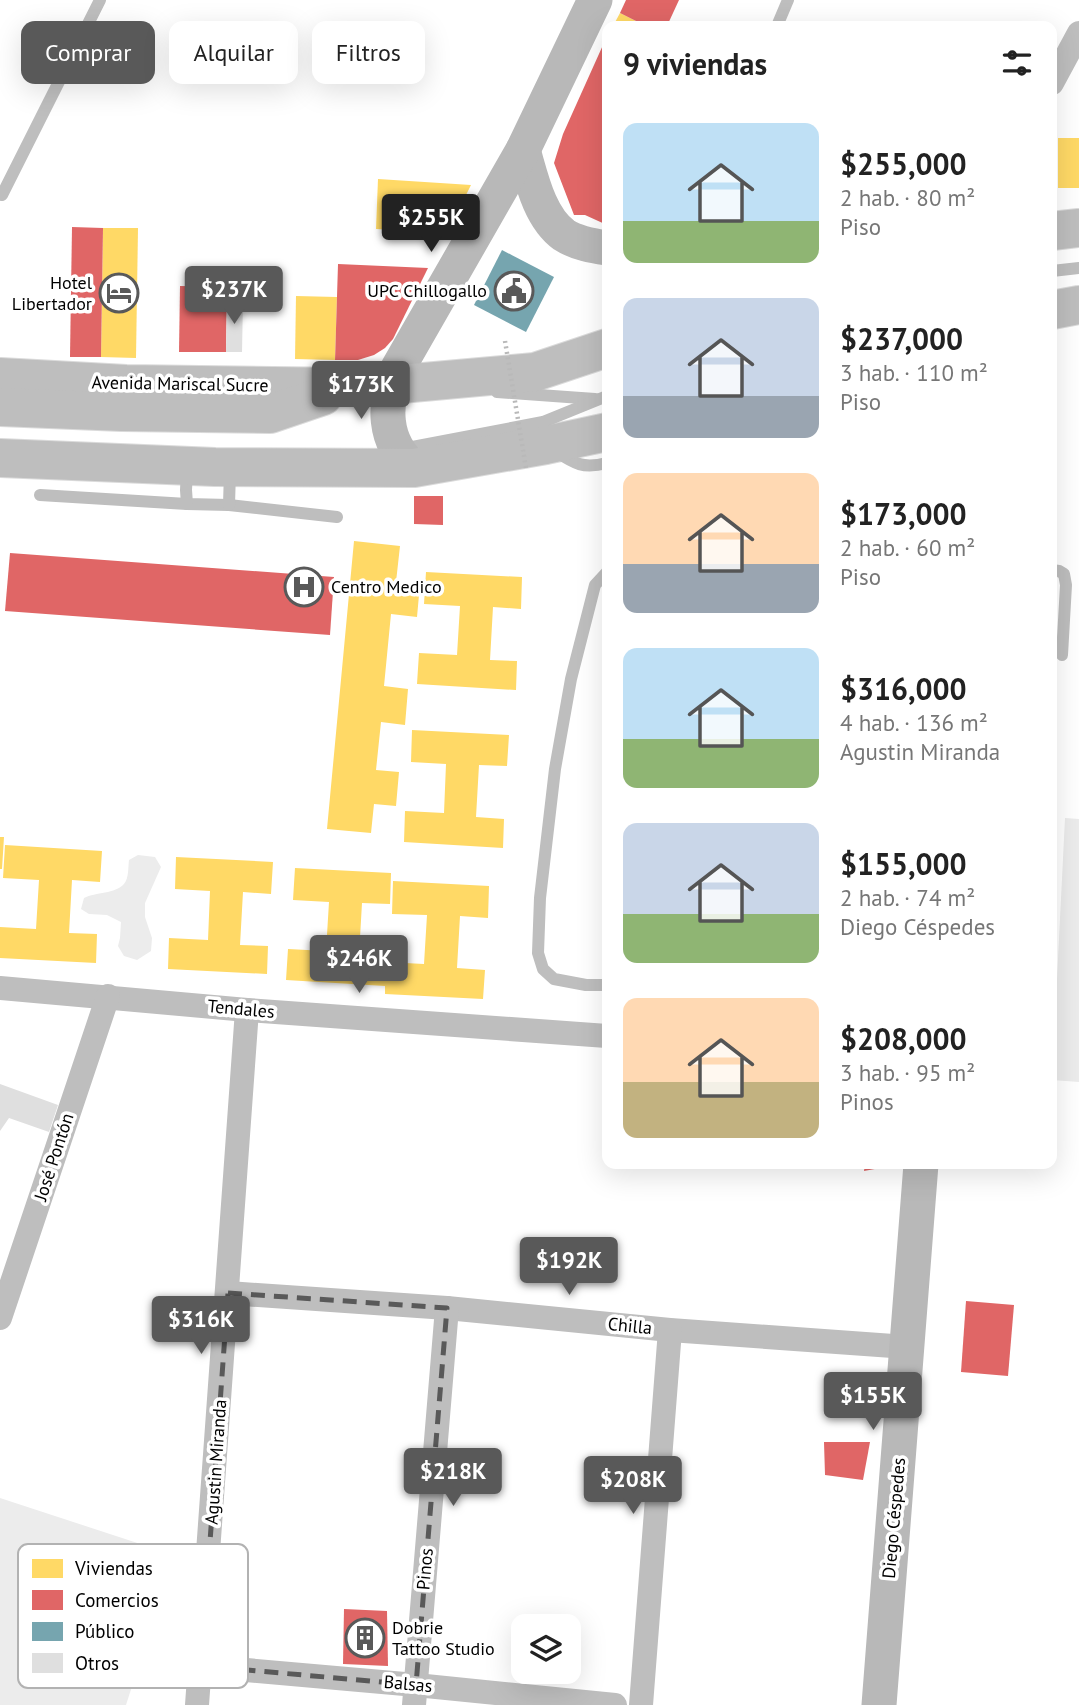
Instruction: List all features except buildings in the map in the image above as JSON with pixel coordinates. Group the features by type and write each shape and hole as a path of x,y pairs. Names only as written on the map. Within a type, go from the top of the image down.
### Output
{"main road":[{"path":"1057,230 1079,228"},
{"path":"1057,309 1079,305"},
{"name":"Avenida Mariscal Sucre","path":"0,377 125,384 348,387 535,372 602,350"},
{"path":"0,407 270,414 348,387"},
{"path":"0,458 230,467 398,456 536,456 602,410"}],"street":[{"path":"398,456 390,433 390,385 523,150 594,0"},
{"path":"1057,74 1079,33"},
{"path":"523,150 548,217 564,235 602,247"},
{"name":"Tendales","path":"0,988 602,1037"},
{"name":"José Pontón","path":"2,1308 108,996"},
{"name":"Agustin Miranda","path":"210,1544 247,1010"},
{"name":"Diego Céspedes","path":"879,1705 920,1169"},
{"name":"Chilla","path":"228,1293 447,1308 670,1330 907,1347"},
{"name":"Pinos","path":"415,1695 447,1308"},
{"path":"641,1705 670,1330"},
{"name":"Balsas","path":"248,1672 415,1695 615,1705"}],"lane":[{"path":"2,195 100,0"},
{"path":"779,21 788,0"},
{"path":"1057,270 1079,268"},
{"path":"390,385 474,391"},
{"path":"488,391 602,409"},
{"path":"398,456 602,409"},
{"path":"536,456 576,464 602,464"},
{"path":"187,465 187,504"},
{"path":"229,505 230,467"},
{"path":"40,495 229,505 337,517"},
{"path":"1057,570 1064,574 1066,585 1062,655"},
{"path":"602,577 594,586 571,679 555,769 540,898 538,953 542,969 554,979 602,985"}],"path":[{"path":"505,341 536,456"}],"highlighted area":[{"path":"228,1293 447,1308 416,1685 201,1666"}],"shaded area":[{"path":"1065,818 1079,819 1079,1082 1057,1080 1057,979"},
{"path":"138,855 155,857 161,867 145,903 145,917 152,938 151,951 137,960 124,956 118,946 121,922 107,915 89,914 81,909 84,898 116,890 124,884 128,876 129,860"},
{"path":"0,1498 140,1544 18,1544 18,1688 131,1688 126,1705 0,1705"}],"place":[{"name":"UPC Chillogallo","path":"514,291"},
{"name":"Hotel Libertador","path":"119,293"},
{"name":"Centro Medico","path":"304,587"},
{"name":"Dobrie Tattoo Studio","path":"365,1638"}]}
